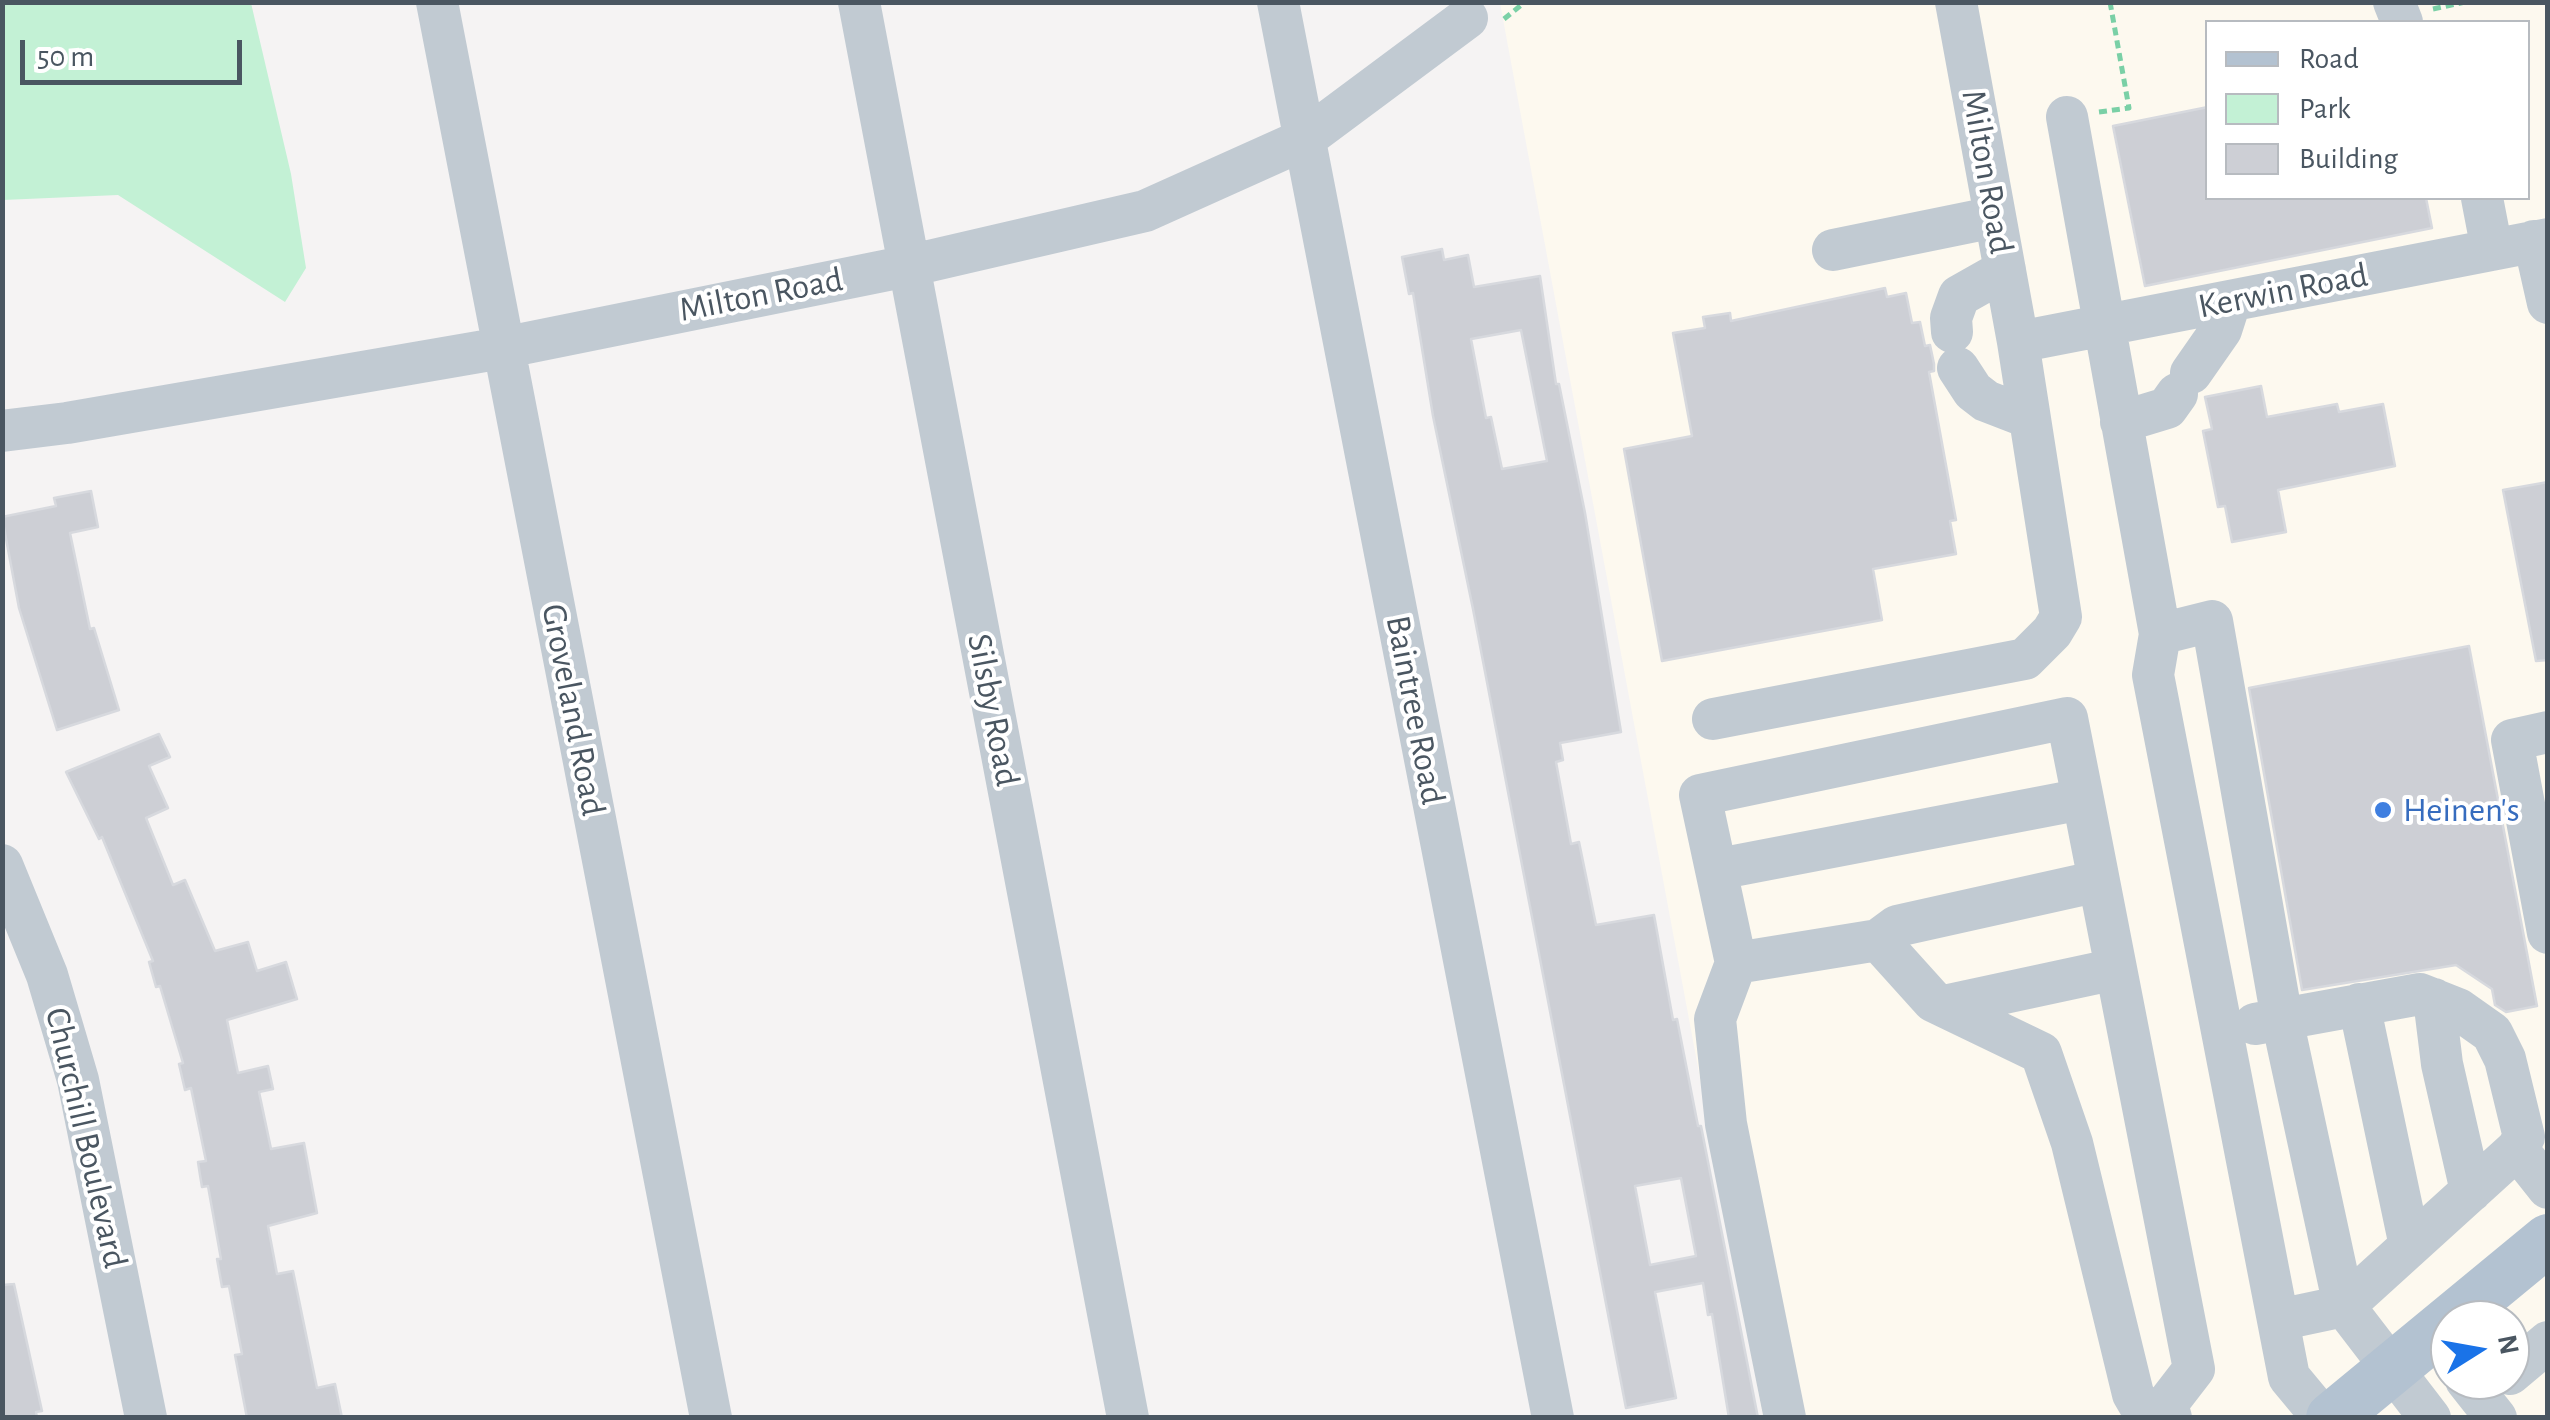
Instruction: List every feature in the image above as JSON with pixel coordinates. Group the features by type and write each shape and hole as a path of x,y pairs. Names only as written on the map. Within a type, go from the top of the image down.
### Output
{"main road":[{"path":"2332,1418 2424,1355 2548,1240"}],"street":[{"name":"Groveland Road","path":"437,2 710,1418"},
{"name":"Silsby Road","path":"859,2 1128,1418"},
{"name":"Baintree Road","path":"1278,2 1552,1418"},
{"name":"Milton Road","path":"1713,719 2024,659 2052,632 2061,617 2018,342 1956,2"},
{"name":"Milton Road","path":"2,431 66,424 502,348 908,266 1146,211 1303,140 1467,18"},
{"path":"2067,116 2160,634 2153,675 2289,1377 2323,1418"},
{"path":"2482,200 2492,250"},
{"path":"1833,250 1995,216"},
{"path":"2541,240 2548,303"},
{"name":"Kerwin Road","path":"2018,342 2541,240"},
{"path":"2005,270 1959,296 1951,318 1955,350 1972,391 1986,401 2030,418"},
{"path":"2122,422 2168,408 2220,330 2230,302"},
{"path":"2160,634 2212,621 2282,1019 2344,1306 2424,1355 2430,1418"},
{"path":"1785,1418 1726,1124 1716,1020 1736,963 1700,794 2067,718 2194,1369 2168,1404 2171,1418"},
{"path":"2548,732 2512,740 2548,933"},
{"path":"1718,869 2083,800"},
{"name":"Churchill Boulevard","path":"2,864 47,975 78,1080 146,1418"},
{"path":"1736,963 1878,940 1897,926 2099,881"},
{"path":"1878,940 1933,1001 2041,1054 2072,1143 2134,1394 2147,1418"},
{"path":"1944,1006 2116,970"},
{"path":"2222,1031 2420,994 2458,1009 2492,1034 2516,1094 2524,1137 2517,1149 2344,1306 2278,1320"},
{"path":"2434,999 2442,1064 2471,1191"},
{"path":"2359,1004 2410,1246"},
{"path":"2517,1149 2548,1188"}],"path":[{"path":"2067,116 2129,108 2110,2"}],"shaded area":[{"path":"1500,3 2547,3 2547,1417 1763,1417"}],"green space":[{"path":"2,3 251,3 291,174 306,268 285,302 118,195 3,200"}],"building":[{"path":"2205,108 2205,200 2426,200 2432,228 2145,286 2113,126"},
{"path":"1442,249 1444,260 1468,255 1474,287 1540,276 1556,384 1585,513 1621,732 1560,743 1563,760 1556,762 1571,844 1579,842 1596,925 1654,915 1673,1020 1677,1019 1701,1126 1758,1418 1729,1418 1703,1283 1655,1292 1676,1398 1626,1408 1433,416 1413,293 1409,294 1402,257","holes":["1521,330 1547,461 1502,469 1491,417 1486,418 1471,339","1681,1178 1696,1256 1650,1265 1635,1186"]},
{"path":"1885,288 1887,297 1906,293 1912,323 1920,322 1925,346 1930,345 1934,371 1929,372 1956,520 1950,521 1956,554 1873,569 1882,620 1662,661 1624,449 1692,436 1673,333 1705,328 1703,317 1730,313 1731,321"},
{"path":"2261,386 2267,417 2337,404 2339,412 2383,404 2395,466 2278,490 2286,532 2232,542 2225,506 2218,507 2203,431 2212,429 2205,397"},
{"path":"2548,482 2548,660 2536,661 2503,490"},
{"path":"91,491 98,527 70,533 90,629 94,628 119,710 57,730 19,608 2,517 56,506 54,498"},
{"name":"Heinen's","path":"2469,646 2537,1006 2506,1012 2495,1005 2492,989 2456,965 2302,990 2249,688"},
{"path":"159,734 170,757 149,766 168,808 146,818 173,885 185,880 215,951 248,942 257,971 286,962 297,999 227,1020 238,1073 268,1066 273,1089 259,1092 271,1149 304,1143 317,1213 268,1226 277,1274 293,1271 317,1388 335,1384 342,1418 247,1418 235,1355 242,1354 229,1286 222,1287 208,1186 202,1187 198,1162 206,1161 191,1088 185,1090 179,1064 183,1063 160,986 156,987 149,962 153,961 102,837 99,839 66,772"},
{"path":"14,1284 42,1411 36,1412 37,1418 2,1418 2,1285"}],"place":[{"name":"Heinen's","path":"2383,810"}]}
